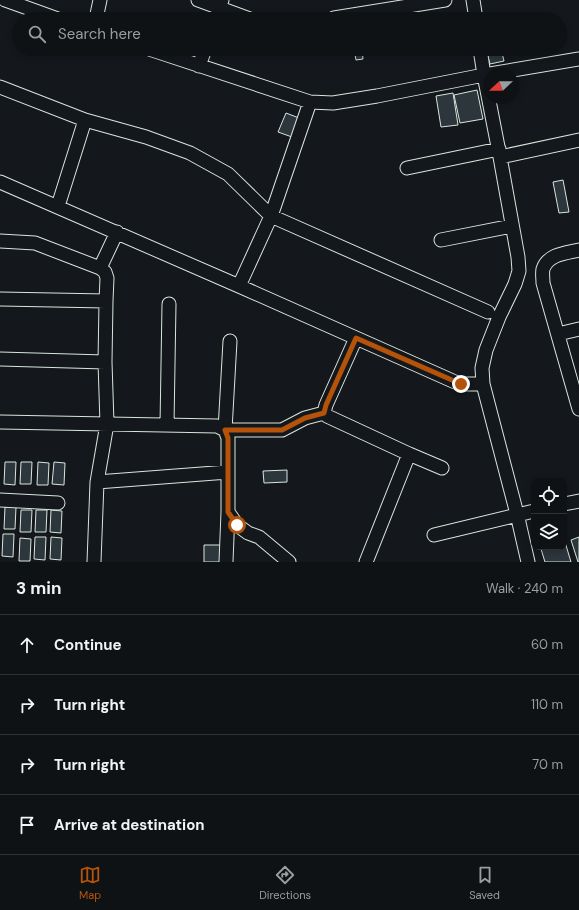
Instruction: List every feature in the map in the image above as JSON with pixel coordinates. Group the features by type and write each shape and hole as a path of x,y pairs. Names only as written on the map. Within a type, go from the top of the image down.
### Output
{"street":[{"path":"5,0 38,12"},
{"path":"97,12 100,0"},
{"path":"198,0 219,9"},
{"path":"371,12 445,0"},
{"path":"473,0 475,12"},
{"path":"170,56 310,102 333,103 483,75"},
{"path":"199,66 203,56"},
{"path":"482,56 486,68"},
{"path":"519,69 579,59"},
{"path":"0,87 85,120 146,137 190,153 228,174 271,216 488,312"},
{"path":"239,286 271,216 310,102"},
{"path":"493,104 518,257 519,271 515,284 499,317 486,350 482,368 483,384 528,562"},
{"path":"58,206 85,120"},
{"path":"407,168 579,140"},
{"path":"0,182 58,206 455,382 461,384 483,384"},
{"path":"441,240 512,226"},
{"path":"100,268 116,232"},
{"path":"0,241 35,243 100,268 105,272 107,278 105,362 107,424 97,482 94,562"},
{"path":"579,250 553,257 547,261 542,270 543,282 579,409"},
{"path":"519,271 542,270"},
{"path":"0,299 106,301"},
{"path":"168,425 169,304"},
{"path":"558,334 579,329"},
{"path":"324,413 326,405 356,338"},
{"path":"226,562 228,438 225,430 230,341"},
{"path":"0,359 105,362"},
{"path":"0,422 217,426 225,430 282,430 305,418 324,413"},
{"path":"324,413 327,416 442,468"},
{"path":"366,562 409,454"},
{"path":"97,482 228,472"},
{"path":"0,500 58,503"},
{"path":"567,503 579,501"},
{"path":"228,512 237,525 248,533 260,537 289,562"},
{"path":"434,535 531,512"}],"building":[{"path":"355,56 363,56 363,59 356,60"},
{"path":"488,56 503,56 504,61 490,64"},
{"path":"477,90 483,119 460,123 454,95"},
{"path":"453,93 458,125 441,127 436,96"},
{"path":"286,113 299,118 292,137 278,132"},
{"path":"563,180 569,212 559,213 553,182"},
{"path":"5,462 16,462 15,485 4,484"},
{"path":"21,462 32,462 31,484 20,484"},
{"path":"38,462 49,463 48,485 37,485"},
{"path":"54,462 65,463 64,485 52,484"},
{"path":"287,470 287,482 264,483 263,471"},
{"path":"5,507 16,507 15,529 4,529"},
{"path":"21,510 32,510 31,532 20,532"},
{"path":"36,510 47,510 46,532 35,532"},
{"path":"51,510 62,511 61,533 50,532"},
{"path":"3,534 14,534 13,557 2,556"},
{"path":"35,537 46,537 45,560 34,559"},
{"path":"51,537 62,538 61,560 50,559"},
{"path":"579,537 579,562 578,562 571,540"},
{"path":"20,538 31,539 30,561 19,561"},
{"path":"204,545 223,545 222,562 204,562"},
{"path":"567,549 571,562 545,562 541,550 567,550"}],"route":[{"path":"237,525 228,512 228,438 225,430 282,430 305,418 324,413 326,405 356,338 461,384"}]}
